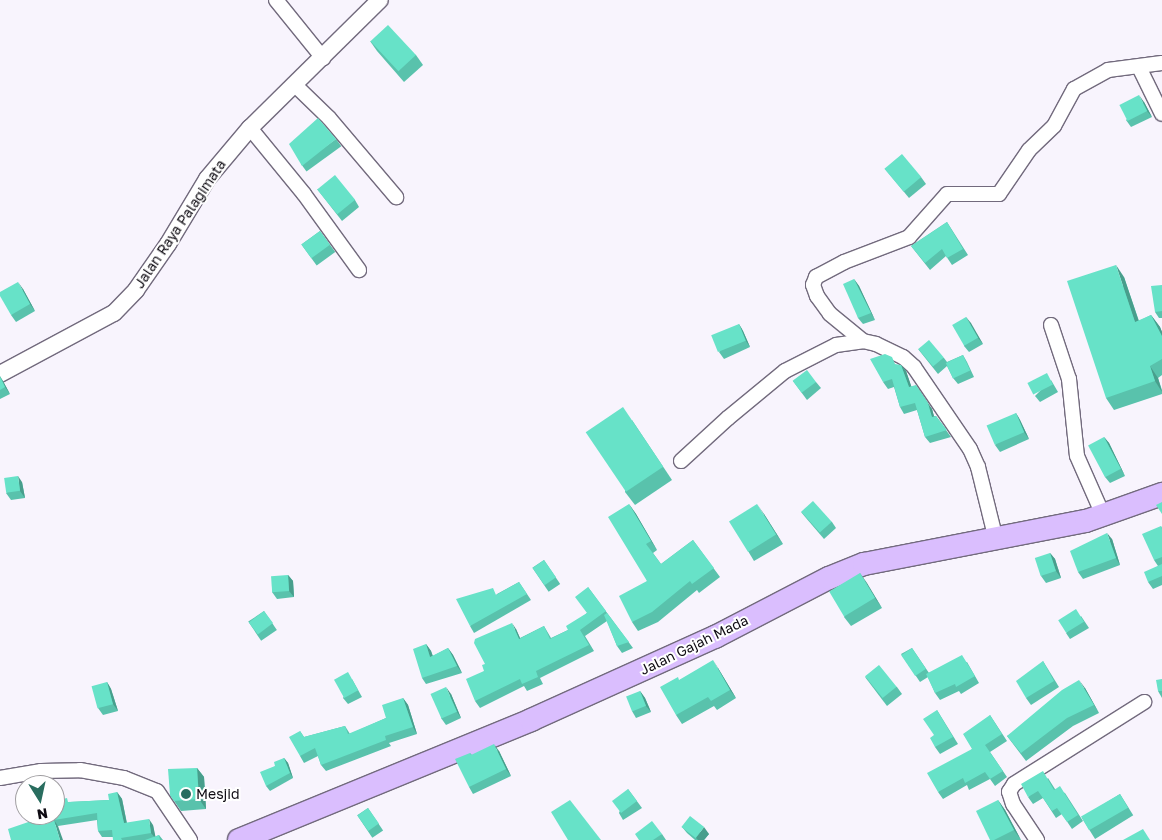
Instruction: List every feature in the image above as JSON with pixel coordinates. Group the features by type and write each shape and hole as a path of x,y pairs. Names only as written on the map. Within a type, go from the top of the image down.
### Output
{"highway":[{"name":"Jalan Gajah Mada","path":"239,840 531,720 714,637 829,578 864,564 996,540 1103,515 1162,494"}],"street":[{"path":"276,0 323,58"},
{"name":"Jalan Raya Palagimata","path":"0,374 114,313 168,244 207,179 250,128 296,86 380,0"},
{"path":"996,540 975,458 944,408 914,367 903,357 863,341 830,314 817,296 813,285 816,278 844,262 909,237 947,194 999,194 1029,150 1054,126 1074,89 1108,70 1162,63"},
{"path":"1139,67 1162,114"},
{"path":"296,86 329,118 396,197"},
{"path":"250,128 304,194 359,270"},
{"path":"1051,325 1069,379 1077,456 1103,515"},
{"path":"681,461 728,418 785,371 836,345 863,341"},
{"path":"1036,840 1013,804 1009,792 1014,784 1144,702"},
{"path":"0,778 41,771 80,770 124,778 157,792 190,840"}],"building":[{"path":"388,25 416,55 398,71 370,41"},
{"path":"1139,95 1147,111 1128,121 1119,105"},
{"path":"318,118 336,139 302,166 289,144"},
{"path":"902,154 921,177 904,192 884,169"},
{"path":"335,175 355,200 337,214 317,189"},
{"path":"947,222 963,249 947,258 942,249 925,263 911,246"},
{"path":"320,231 330,245 311,258 301,245"},
{"path":"1116,265 1135,322 1151,315 1162,336 1162,359 1150,366 1155,381 1106,398 1067,281"},
{"path":"854,279 871,313 858,318 843,284"},
{"path":"18,282 30,304 11,315 0,296 0,292"},
{"path":"1162,285 1162,311 1155,312 1151,286"},
{"path":"966,317 978,338 964,346 952,325"},
{"path":"739,324 746,341 718,352 711,335"},
{"path":"929,340 944,358 933,367 918,349"},
{"path":"885,354 892,357 895,364 901,365 909,387 916,385 928,403 932,417 936,416 947,430 925,437 915,403 900,407 892,379 883,382 870,359"},
{"path":"963,355 970,370 953,378 946,363"},
{"path":"807,370 816,382 802,393 793,381"},
{"path":"1047,373 1053,385 1033,395 1027,383"},
{"path":"0,377 5,387 0,390"},
{"path":"623,407 663,467 626,492 586,432"},
{"path":"1016,413 1024,432 995,445 987,426"},
{"path":"1104,437 1121,469 1105,477 1088,445"},
{"path":"18,476 20,491 6,493 4,478"},
{"path":"813,501 832,522 820,533 801,512"},
{"path":"1162,502 1162,514 1156,505"},
{"path":"629,504 651,541 646,544 661,564 693,540 714,568 692,584 690,581 652,612 632,622 619,596 647,581 608,517"},
{"path":"757,504 776,535 748,552 729,521"},
{"path":"1161,526 1162,557 1154,560 1142,534"},
{"path":"1107,533 1116,558 1078,572 1070,551"},
{"path":"1050,553 1056,571 1041,576 1035,558"},
{"path":"544,560 556,577 545,585 533,568"},
{"path":"1162,564 1162,576 1148,582 1144,572"},
{"path":"860,573 875,598 844,616 829,592"},
{"path":"288,575 289,591 272,592 271,576"},
{"path":"519,582 527,594 470,626 456,599 493,588 496,595"},
{"path":"588,587 606,611 580,630 589,645 536,671 538,677 522,684 520,679 475,701 466,679 484,671 482,665 485,664 474,643 475,639 512,623 519,639 544,626 550,639 568,630 566,626 587,613 575,597"},
{"path":"1076,609 1084,622 1066,633 1058,620"},
{"path":"264,611 273,623 258,634 249,622"},
{"path":"607,613 629,642 617,646 604,615"},
{"path":"426,644 430,657 448,648 457,666 422,678 413,649"},
{"path":"912,648 926,669 915,676 901,655"},
{"path":"962,655 975,676 956,687 955,684 935,693 926,674"},
{"path":"713,660 730,690 711,701 708,697 676,715 660,687 678,677 679,680"},
{"path":"1043,661 1054,681 1026,698 1016,681"},
{"path":"879,665 897,687 883,698 865,676"},
{"path":"348,672 358,690 344,698 334,680"},
{"path":"1162,679 1162,691 1158,691 1156,680"},
{"path":"1079,680 1094,705 1067,718 1021,753 1007,736 1062,690"},
{"path":"107,682 113,704 97,708 92,686"},
{"path":"446,687 457,712 441,719 430,694"},
{"path":"640,691 646,706 632,711 626,697"},
{"path":"403,698 413,727 385,736 386,740 321,765 315,748 300,756 289,737 300,731 304,737 345,726 348,734 386,718 382,705"},
{"path":"937,710 953,737 935,747 930,738 934,735 923,719"},
{"path":"990,715 1002,734 985,745 1003,771 990,779 985,772 965,783 963,778 938,792 927,773 972,749 963,734"},
{"path":"494,744 506,769 469,787 455,759 470,753 471,755"},
{"path":"284,758 290,773 266,786 260,772 275,766 274,762"},
{"path":"197,768 199,799 174,801 170,795 168,769"},
{"path":"1043,771 1054,790 1060,786 1078,815 1067,822 1057,808 1052,811 1038,791 1028,797 1021,784"},
{"path":"628,789 637,801 621,813 612,801"},
{"path":"117,792 124,823 149,819 151,833 121,838 122,840 113,840 112,830 98,831 97,813 65,818 65,798 67,798 68,802 109,800 108,794"},
{"path":"1120,794 1128,808 1089,830 1081,817"},
{"path":"570,800 601,840 568,840 551,812"},
{"path":"998,800 1014,830 994,840 990,840 976,811"},
{"path":"368,808 379,824 368,831 357,815"},
{"path":"690,816 704,827 696,838 681,827"},
{"path":"652,821 662,834 653,840 639,840 635,834"},
{"path":"20,825 56,825 60,840 11,840 8,829"},
{"path":"1143,829 1150,840 1123,840"},
{"path":"159,835 160,840 145,840"}],"place":[{"name":"Mesjid","path":"186,794"}]}
